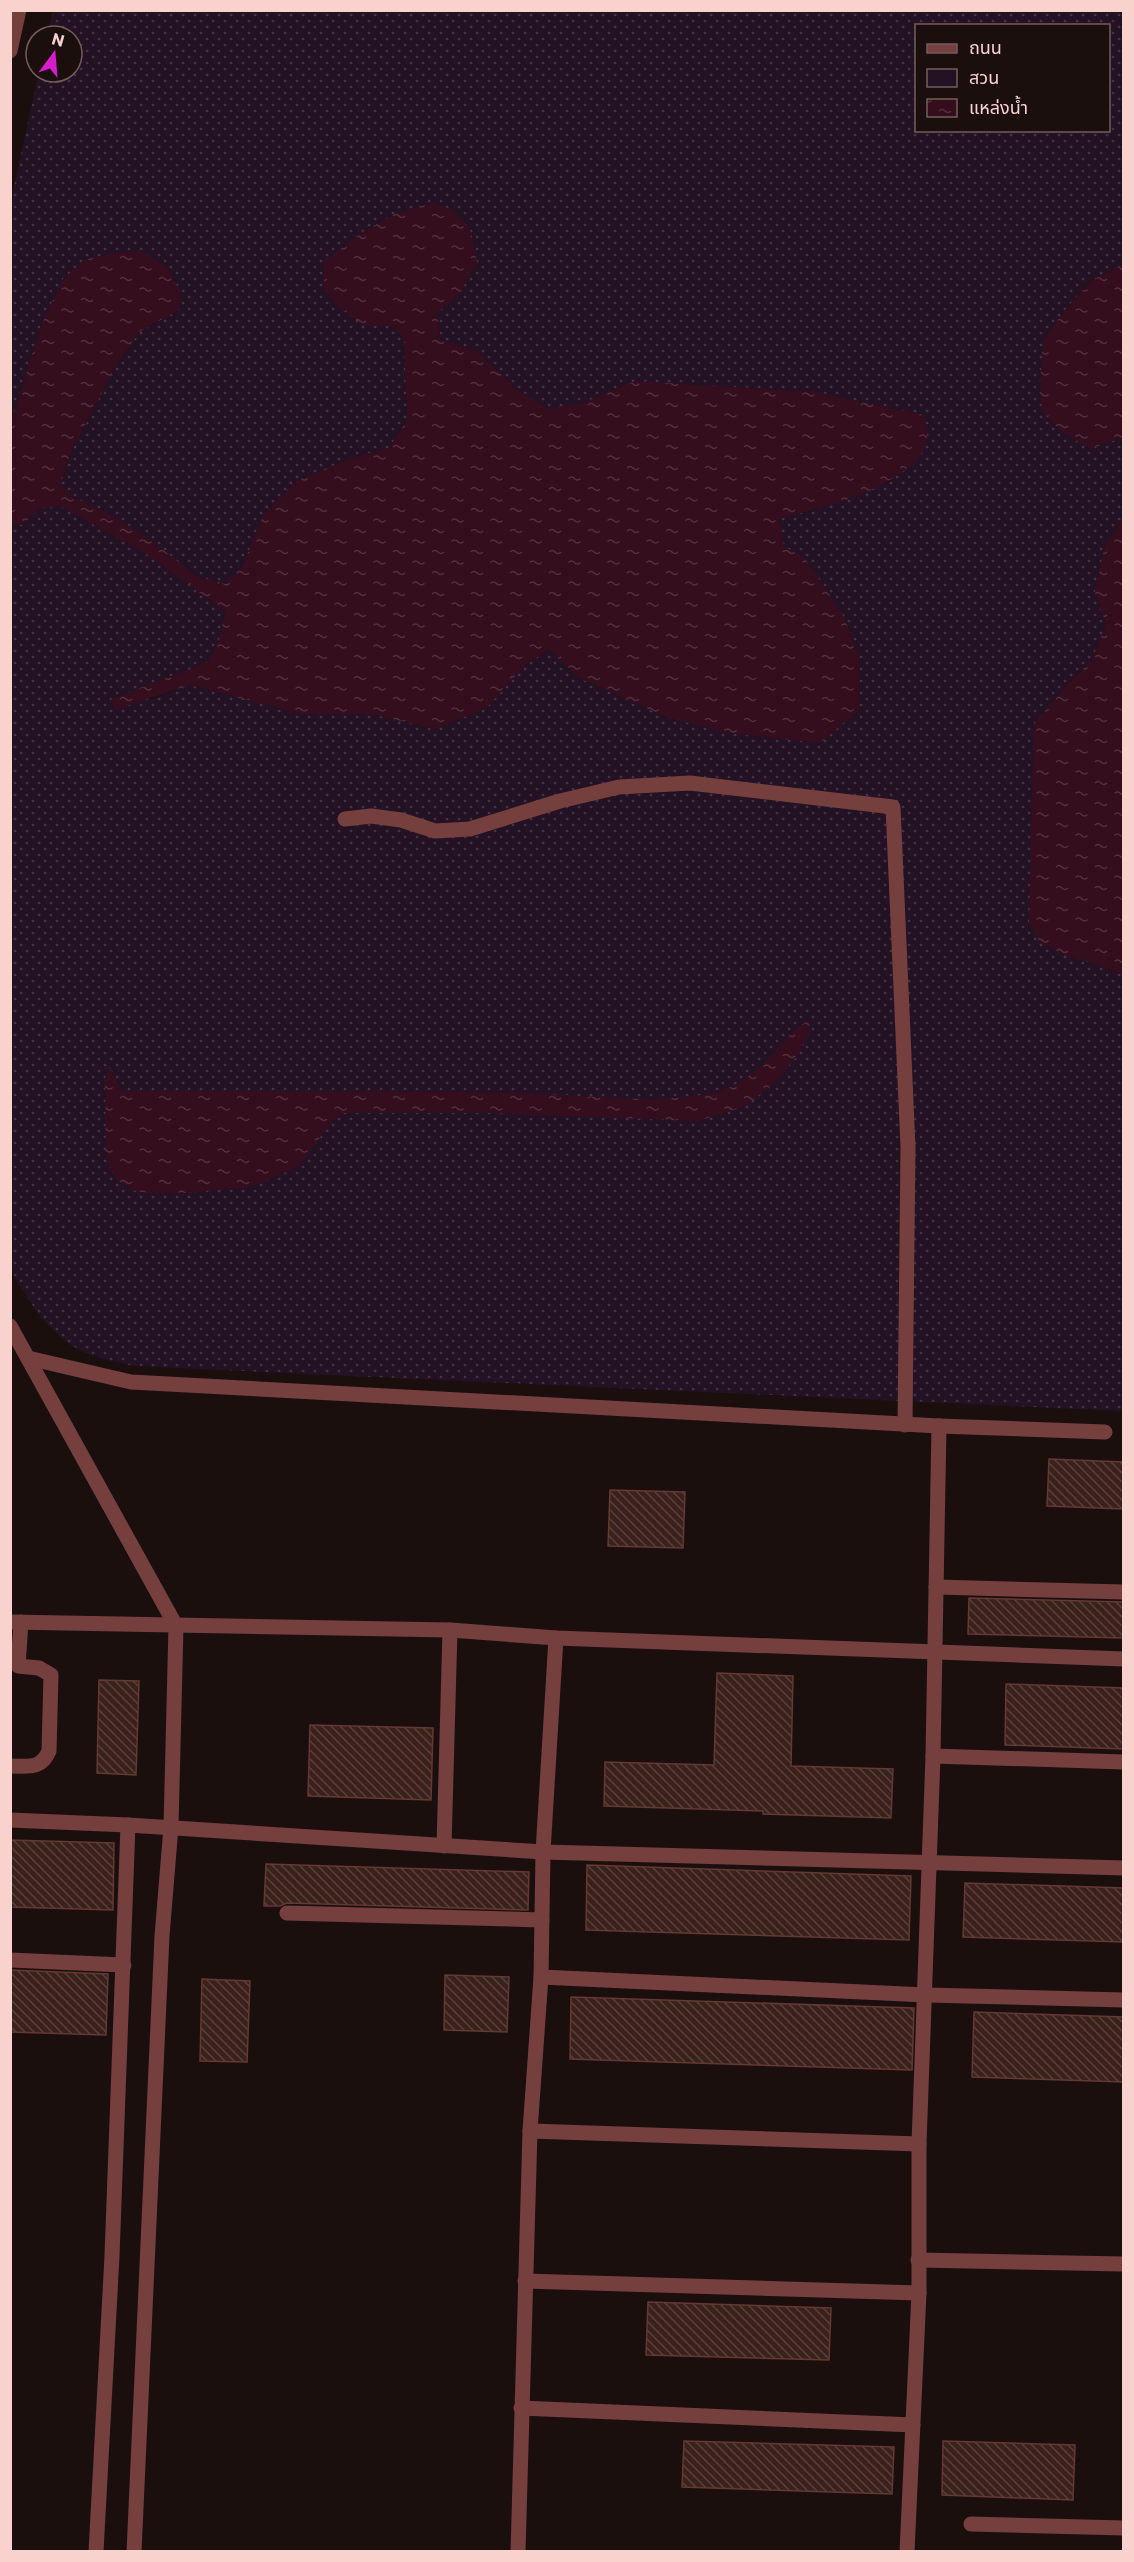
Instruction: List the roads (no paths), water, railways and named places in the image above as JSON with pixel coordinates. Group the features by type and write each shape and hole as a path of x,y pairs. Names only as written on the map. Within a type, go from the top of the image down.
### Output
{"street":[{"path":"10,51 19,10"},
{"path":"345,819 371,816 401,820 435,831 470,829 560,801 619,787 690,783 893,807 908,1147 905,1425"},
{"path":"11,1329 176,1626 171,1827 161,1959 134,2552"},
{"path":"28,1358 131,1382 905,1425 1105,1432"},
{"path":"907,2552 919,2293 919,2144 933,1756 939,1426"},
{"path":"936,1587 1124,1592"},
{"path":"10,1766 36,1767 45,1760 49,1751 51,1675 39,1668 14,1666 16,1622 450,1630 555,1638 1124,1659"},
{"path":"444,1846 450,1630"},
{"path":"518,2552 530,2131 541,1977 543,1852 555,1638"},
{"path":"933,1756 1124,1762"},
{"path":"10,1820 171,1827 543,1852 1124,1868"},
{"path":"96,2552 112,2256 128,1825"},
{"path":"287,1912 542,1920"},
{"path":"10,1960 124,1965"},
{"path":"541,1977 926,1995 1124,2000"},
{"path":"530,2131 919,2144"},
{"path":"918,2260 1124,2264"},
{"path":"525,2281 919,2293"},
{"path":"521,2408 913,2425"},
{"path":"971,2524 1124,2528"}],"water":[{"path":"434,202 456,212 471,232 477,262 460,293 437,313 441,341 476,350 514,387 548,409 588,401 635,381 816,392 924,415 927,435 924,450 908,467 892,479 856,496 779,519 784,547 804,557 843,615 859,655 859,710 820,743 728,733 666,717 577,677 549,649 526,665 486,708 435,729 371,714 299,714 190,685 115,710 111,699 208,662 220,638 225,611 146,554 60,506 39,509 21,525 11,523 11,423 41,325 63,279 84,260 114,253 143,251 170,270 181,295 179,310 139,332 115,368 70,454 61,483 75,498 110,514 152,541 196,576 225,584 243,565 263,515 296,481 354,457 389,448 407,420 404,338 390,326 366,326 342,310 324,289 324,261 364,231 397,213"},
{"path":"1123,265 1123,437 1090,449 1061,431 1042,412 1040,384 1043,341 1065,310 1092,280"},
{"path":"1123,521 1123,974 1066,955 1040,943 1029,922 1034,724 1092,660 1106,624 1095,593 1105,544"},
{"path":"809,1021 810,1032 798,1055 774,1084 743,1107 698,1121 491,1113 343,1113 330,1123 307,1156 294,1169 250,1187 184,1193 137,1192 116,1180 106,1158 105,1078 110,1067 121,1091 468,1092 667,1098 717,1092 740,1082 768,1059 794,1031"}]}
